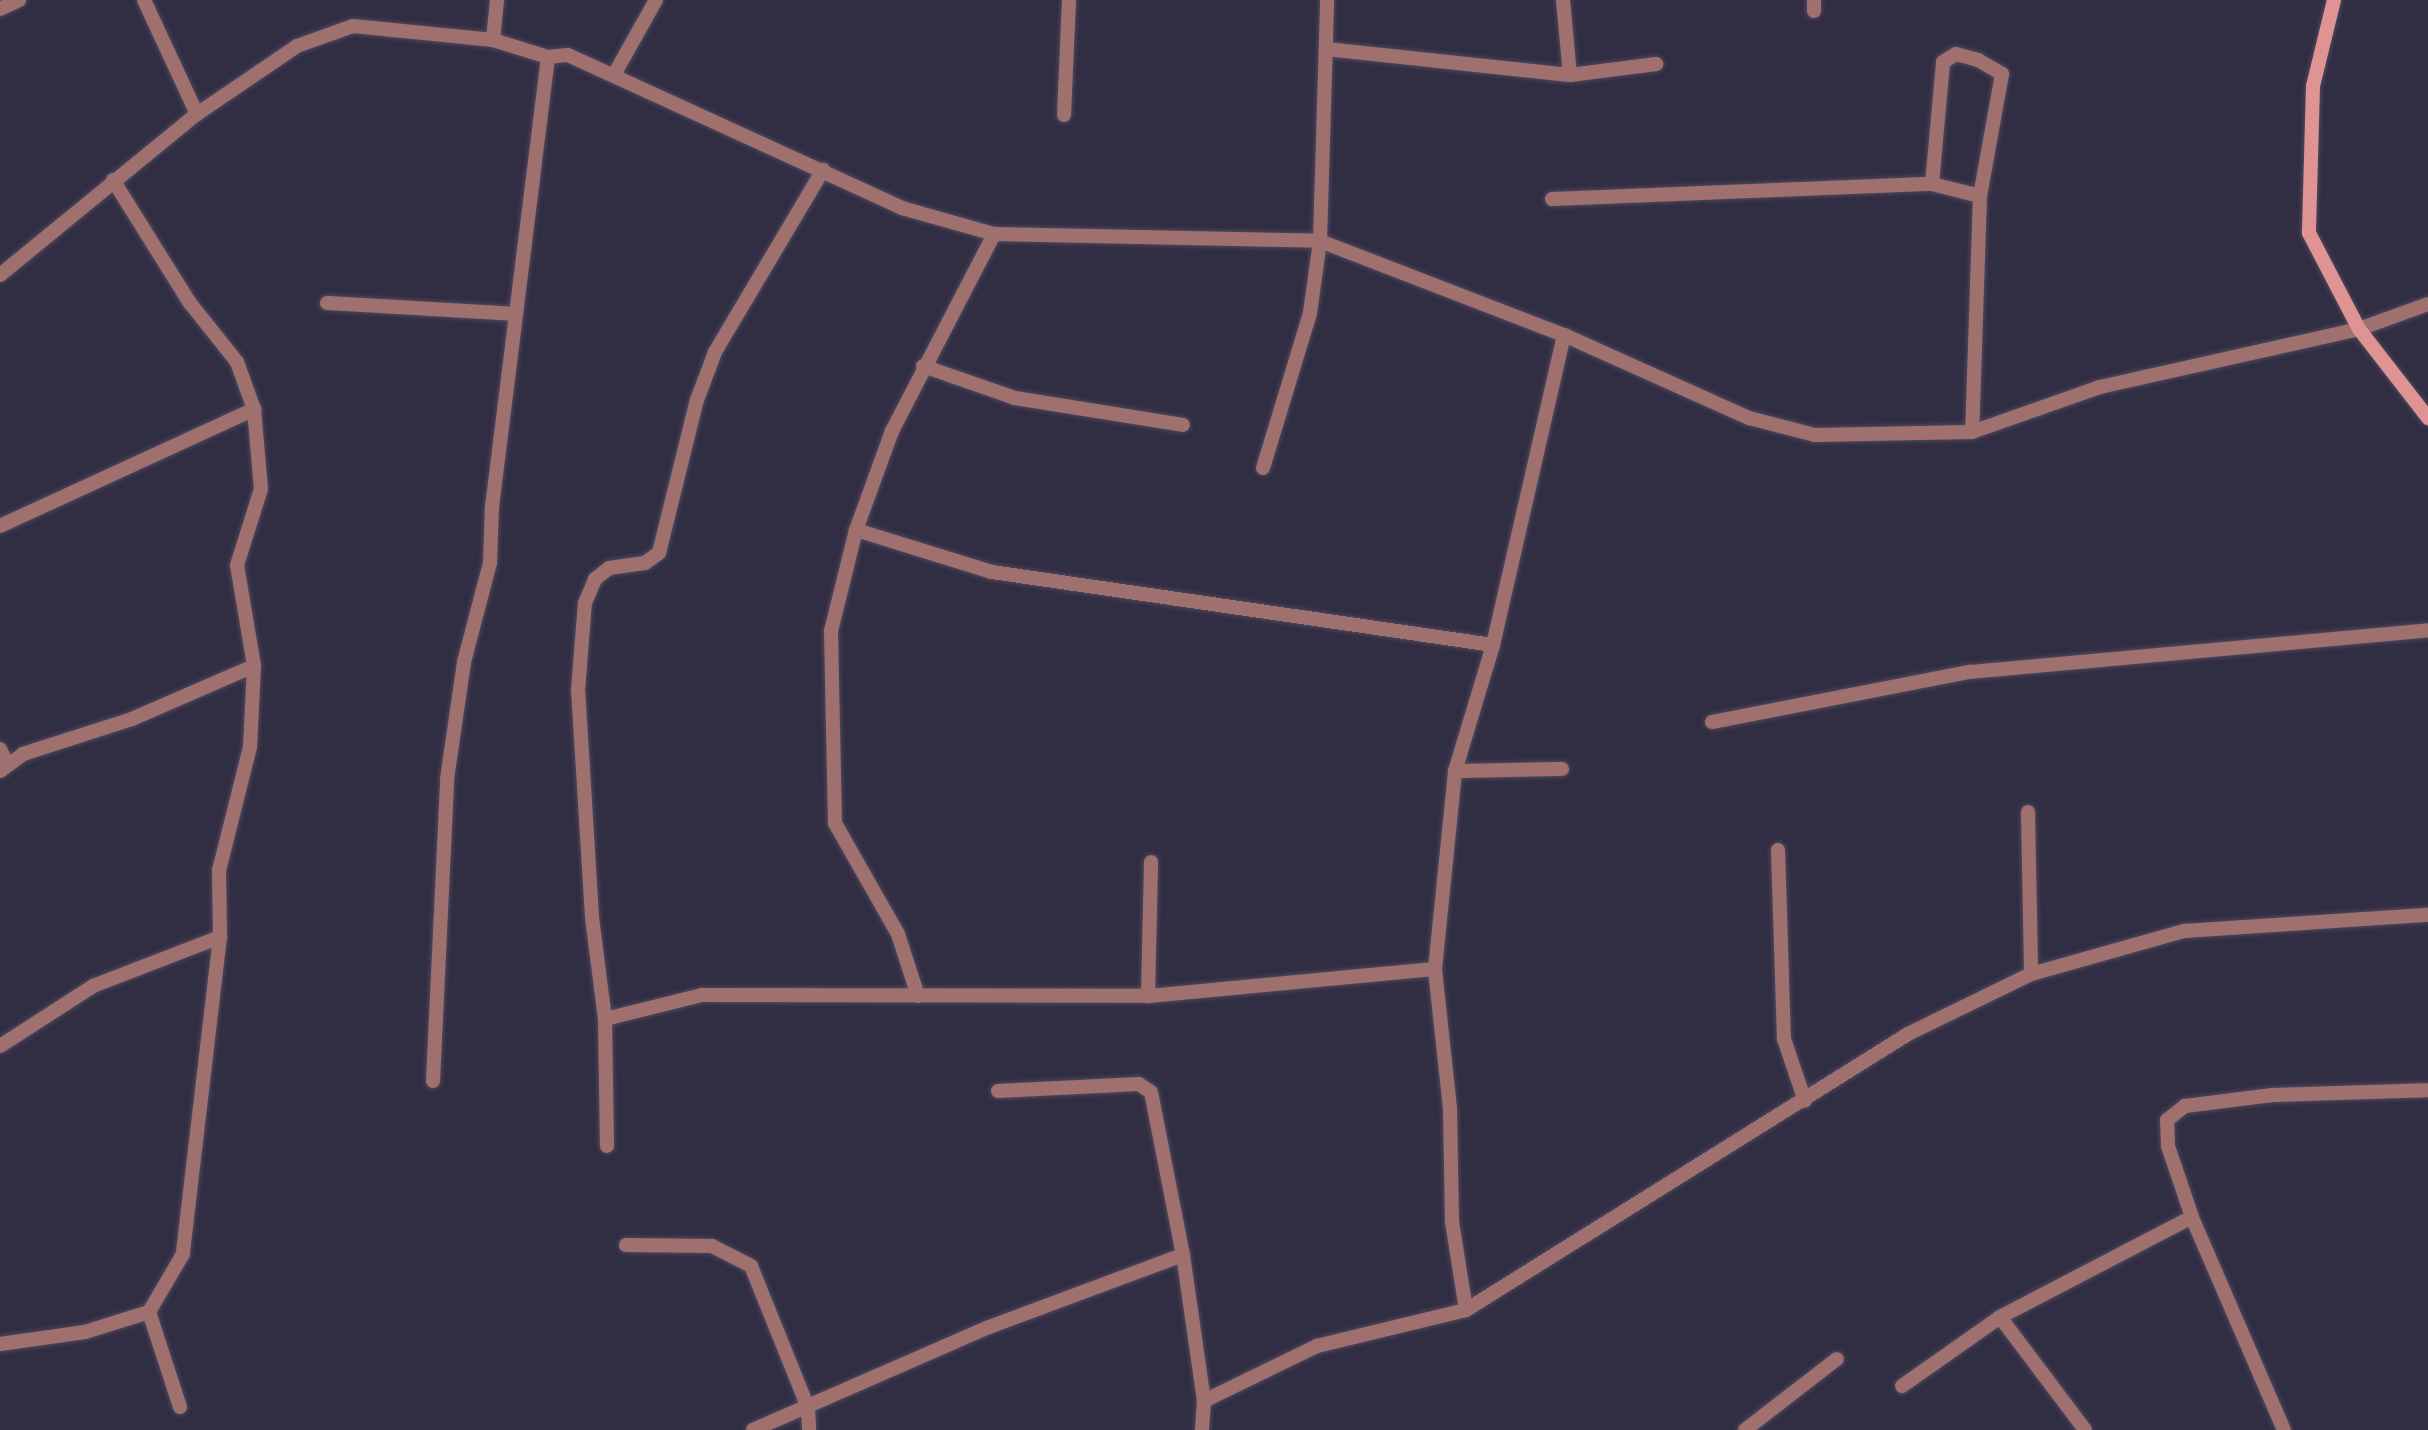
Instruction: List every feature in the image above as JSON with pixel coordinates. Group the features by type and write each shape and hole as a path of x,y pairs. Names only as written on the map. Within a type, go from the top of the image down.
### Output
{"street":[{"path":"0,9 19,0"},
{"path":"145,0 197,114"},
{"path":"493,40 497,0"},
{"path":"615,73 656,0"},
{"path":"1064,115 1069,0"},
{"path":"1263,468 1310,313 1320,241 1327,0"},
{"path":"1563,0 1570,75"},
{"path":"2334,0 2313,86 2309,233 2359,329 2428,418"},
{"path":"0,275 197,114 328,32 354,26 493,40 548,57 568,55 615,73 902,208 994,234 1320,241 1564,335 1749,418 1815,435 1972,432 2100,387 2359,329 2428,304"},
{"path":"1326,49 1570,75 1656,64"},
{"path":"1932,184 1938,76 1943,62 1956,54 2002,74 1980,197 1972,432"},
{"path":"433,1081 447,779 464,662 490,563 515,314 548,57"},
{"path":"607,1146 605,1019 592,917 578,691 585,603 595,579 609,568 645,563 659,553 696,400 715,352 823,170"},
{"path":"0,1344 85,1332 149,1312 183,1254 220,936 219,870 250,747 254,666 237,565 261,489 254,409 237,362 190,303 113,180"},
{"path":"1552,199 1932,184 1980,197"},
{"path":"918,996 898,934 835,823 831,631 856,530 923,366 994,234"},
{"path":"327,303 515,314"},
{"path":"1466,1310 1452,1222 1450,1108 1434,969 1455,771 1493,645 1564,335"},
{"path":"923,366 1015,398 1183,425"},
{"path":"0,526 254,409"},
{"path":"856,530 992,572 1493,645"},
{"path":"1712,722 2036,664 2428,630"},
{"path":"0,749 4,768 254,666"},
{"path":"1455,771 1562,769"},
{"path":"2028,812 2031,974"},
{"path":"1778,850 1784,1039 1805,1101"},
{"path":"1148,996 1151,862"},
{"path":"1204,1401 1317,1346 1466,1310 1732,1140 1805,1101 1908,1034 2031,974 2184,931 2428,915"},
{"path":"0,1046 93,986 220,936"},
{"path":"605,1019 702,995 1148,996 1434,969"},
{"path":"998,1091 1139,1084 1151,1092 1183,1255 1204,1401 1202,1430"},
{"path":"2284,1430 2192,1217 2168,1146 2167,1120 2185,1106 2272,1095 2428,1090"},
{"path":"1902,1386 2000,1317 2192,1217"},
{"path":"626,1245 712,1246 751,1266 808,1408 809,1430"},
{"path":"753,1430 989,1327 1183,1255"},
{"path":"149,1312 180,1407"},
{"path":"2000,1317 2085,1430"},
{"path":"1745,1430 1837,1359"}]}
